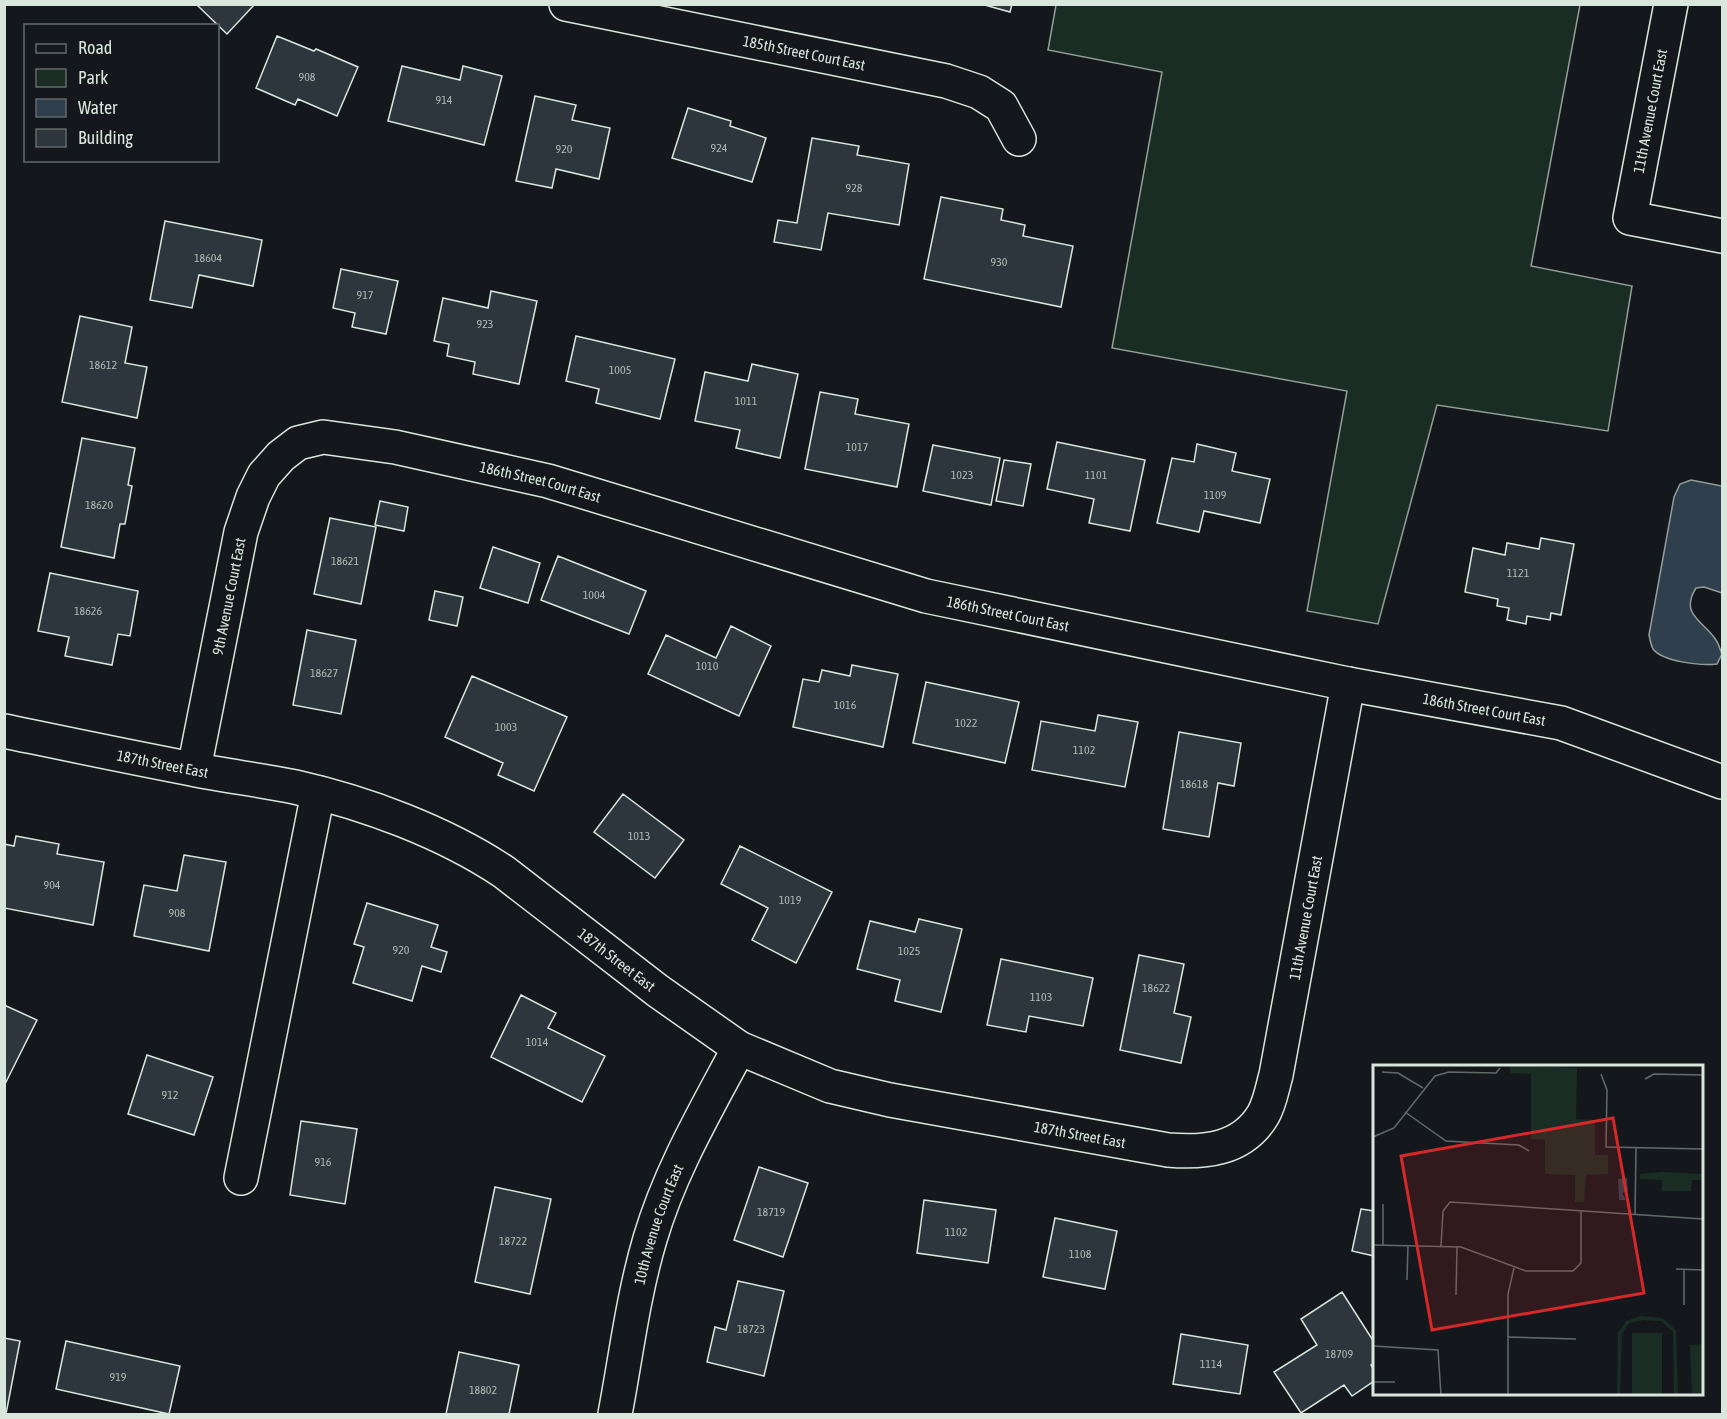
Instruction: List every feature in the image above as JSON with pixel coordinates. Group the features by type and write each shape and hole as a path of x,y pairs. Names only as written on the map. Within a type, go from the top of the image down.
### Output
{"street":[{"name":"185th Street Court East","path":"566,4 946,81 979,92 1001,106 1019,139"},
{"name":"11th Avenue Court East","path":"1671,4 1630,218 1722,236"},
{"name":"186th Street Court East","path":"298,443 323,437 395,447 548,481 926,596 1348,684 1561,723 1722,782"},
{"name":"9th Avenue Court East","path":"194,769 241,532 253,497 264,475 281,456 298,443"},
{"name":"11th Avenue Court East","path":"1237,1139 1254,1126 1263,1115 1276,1075 1348,684"},
{"name":"187th Street East","path":"4,731 318,793 349,801 444,837 504,872 658,992 739,1048 830,1086 890,1100 1168,1150 1196,1152 1221,1148 1237,1139"},
{"path":"241,1178 318,793"},
{"name":"10th Avenue Court East","path":"615,1414 636,1300 650,1240 666,1192 684,1151 739,1048"}],"green space":[{"path":"1056,5 1580,5 1531,266 1632,286 1608,431 1437,405 1378,624 1307,611 1347,391 1112,348 1162,72 1048,50"}],"water":[{"path":"1691,480 1722,486 1722,593 1704,587 1696,588 1690,605 1695,617 1718,643 1722,654 1717,664 1693,664 1665,657 1653,649 1649,635 1674,497 1680,484"}],"building":[{"path":"196,4 255,4 227,34"},
{"path":"981,4 1012,4 1010,12"},
{"path":"277,36 358,67 337,116 298,99 295,105 256,88"},
{"path":"402,66 460,80 463,66 502,76 484,145 388,121"},
{"path":"535,96 576,105 572,120 610,128 599,179 556,169 552,188 516,181"},
{"path":"688,108 731,121 730,126 766,138 752,182 672,158"},
{"path":"812,138 859,146 857,155 909,164 899,225 828,213 821,250 774,242 778,220 797,223"},
{"path":"941,197 1003,209 1001,220 1025,225 1023,236 1073,246 1061,307 924,279"},
{"path":"165,221 262,240 253,286 199,275 192,308 150,300"},
{"path":"341,269 398,281 386,334 352,327 355,313 333,308"},
{"path":"491,291 537,301 519,384 473,374 475,362 447,356 449,344 434,341 443,298 488,308"},
{"path":"80,316 132,327 125,363 147,367 137,418 62,402"},
{"path":"576,336 675,359 660,419 596,403 599,389 566,381"},
{"path":"752,364 798,374 780,458 736,448 740,430 695,421 705,372 748,381"},
{"path":"820,392 858,399 855,414 909,424 897,487 805,469"},
{"path":"82,438 135,448 128,485 132,486 125,524 120,524 114,558 61,547"},
{"path":"1057,442 1145,460 1130,531 1089,523 1094,499 1047,489"},
{"path":"1197,444 1236,453 1232,471 1270,479 1260,523 1204,511 1199,532 1157,523 1172,458 1194,462"},
{"path":"933,445 1000,458 991,505 923,491"},
{"path":"1004,460 1031,464 1023,506 996,501"},
{"path":"380,501 408,507 404,531 375,525"},
{"path":"330,518 376,527 361,604 314,594"},
{"path":"1541,538 1574,544 1561,615 1551,613 1550,620 1527,616 1526,624 1507,620 1509,608 1497,606 1498,599 1465,592 1473,548 1505,555 1507,543 1539,549"},
{"path":"493,547 540,563 528,603 480,588"},
{"path":"558,556 646,591 629,634 541,600"},
{"path":"50,573 138,591 130,636 118,634 112,665 65,656 69,637 38,631"},
{"path":"435,591 463,597 457,626 429,620"},
{"path":"731,626 771,646 739,716 648,674 666,635 716,658"},
{"path":"307,630 356,640 341,714 293,705"},
{"path":"852,665 898,674 883,747 793,727 803,679 819,682 822,670 850,676"},
{"path":"472,676 567,717 534,791 498,775 503,763 445,737"},
{"path":"926,682 1019,702 1005,763 913,743"},
{"path":"1098,715 1138,722 1125,787 1032,770 1041,721 1095,731"},
{"path":"1179,732 1241,743 1234,786 1218,783 1209,837 1163,829"},
{"path":"623,794 684,840 655,878 594,832"},
{"path":"16,836 59,844 57,854 104,862 93,925 4,908 4,844 14,846"},
{"path":"740,846 832,892 796,963 752,940 768,908 721,884"},
{"path":"184,855 226,862 209,951 134,936 144,885 177,891"},
{"path":"367,903 438,925 431,947 447,952 441,972 422,966 412,1001 353,983 364,947 354,944"},
{"path":"919,919 962,929 941,1012 895,1001 900,980 857,969 870,921 915,932"},
{"path":"1139,955 1184,964 1174,1013 1191,1017 1181,1063 1120,1050"},
{"path":"1001,959 1093,978 1083,1026 1029,1016 1026,1032 987,1025"},
{"path":"521,995 556,1013 548,1028 605,1056 582,1102 491,1057"},
{"path":"4,1005 37,1020 4,1086"},
{"path":"147,1055 213,1077 194,1135 128,1114"},
{"path":"301,1121 357,1129 345,1204 290,1195"},
{"path":"759,1167 808,1183 783,1257 734,1240"},
{"path":"495,1187 551,1199 530,1294 475,1282"},
{"path":"924,1200 996,1210 988,1263 917,1253"},
{"path":"1361,1209 1373,1211 1373,1256 1352,1251"},
{"path":"1055,1218 1117,1231 1105,1289 1043,1277"},
{"path":"738,1281 784,1291 764,1376 707,1362 715,1327 726,1330"},
{"path":"1342,1292 1373,1340 1373,1364 1371,1365 1373,1382 1352,1396 1344,1385 1301,1413 1274,1372 1317,1345 1301,1319"},
{"path":"1181,1334 1248,1345 1240,1394 1173,1384"},
{"path":"4,1338 20,1341 6,1414 4,1414"},
{"path":"66,1341 180,1366 169,1414 56,1389"},
{"path":"459,1352 519,1365 509,1414 446,1414"}]}
